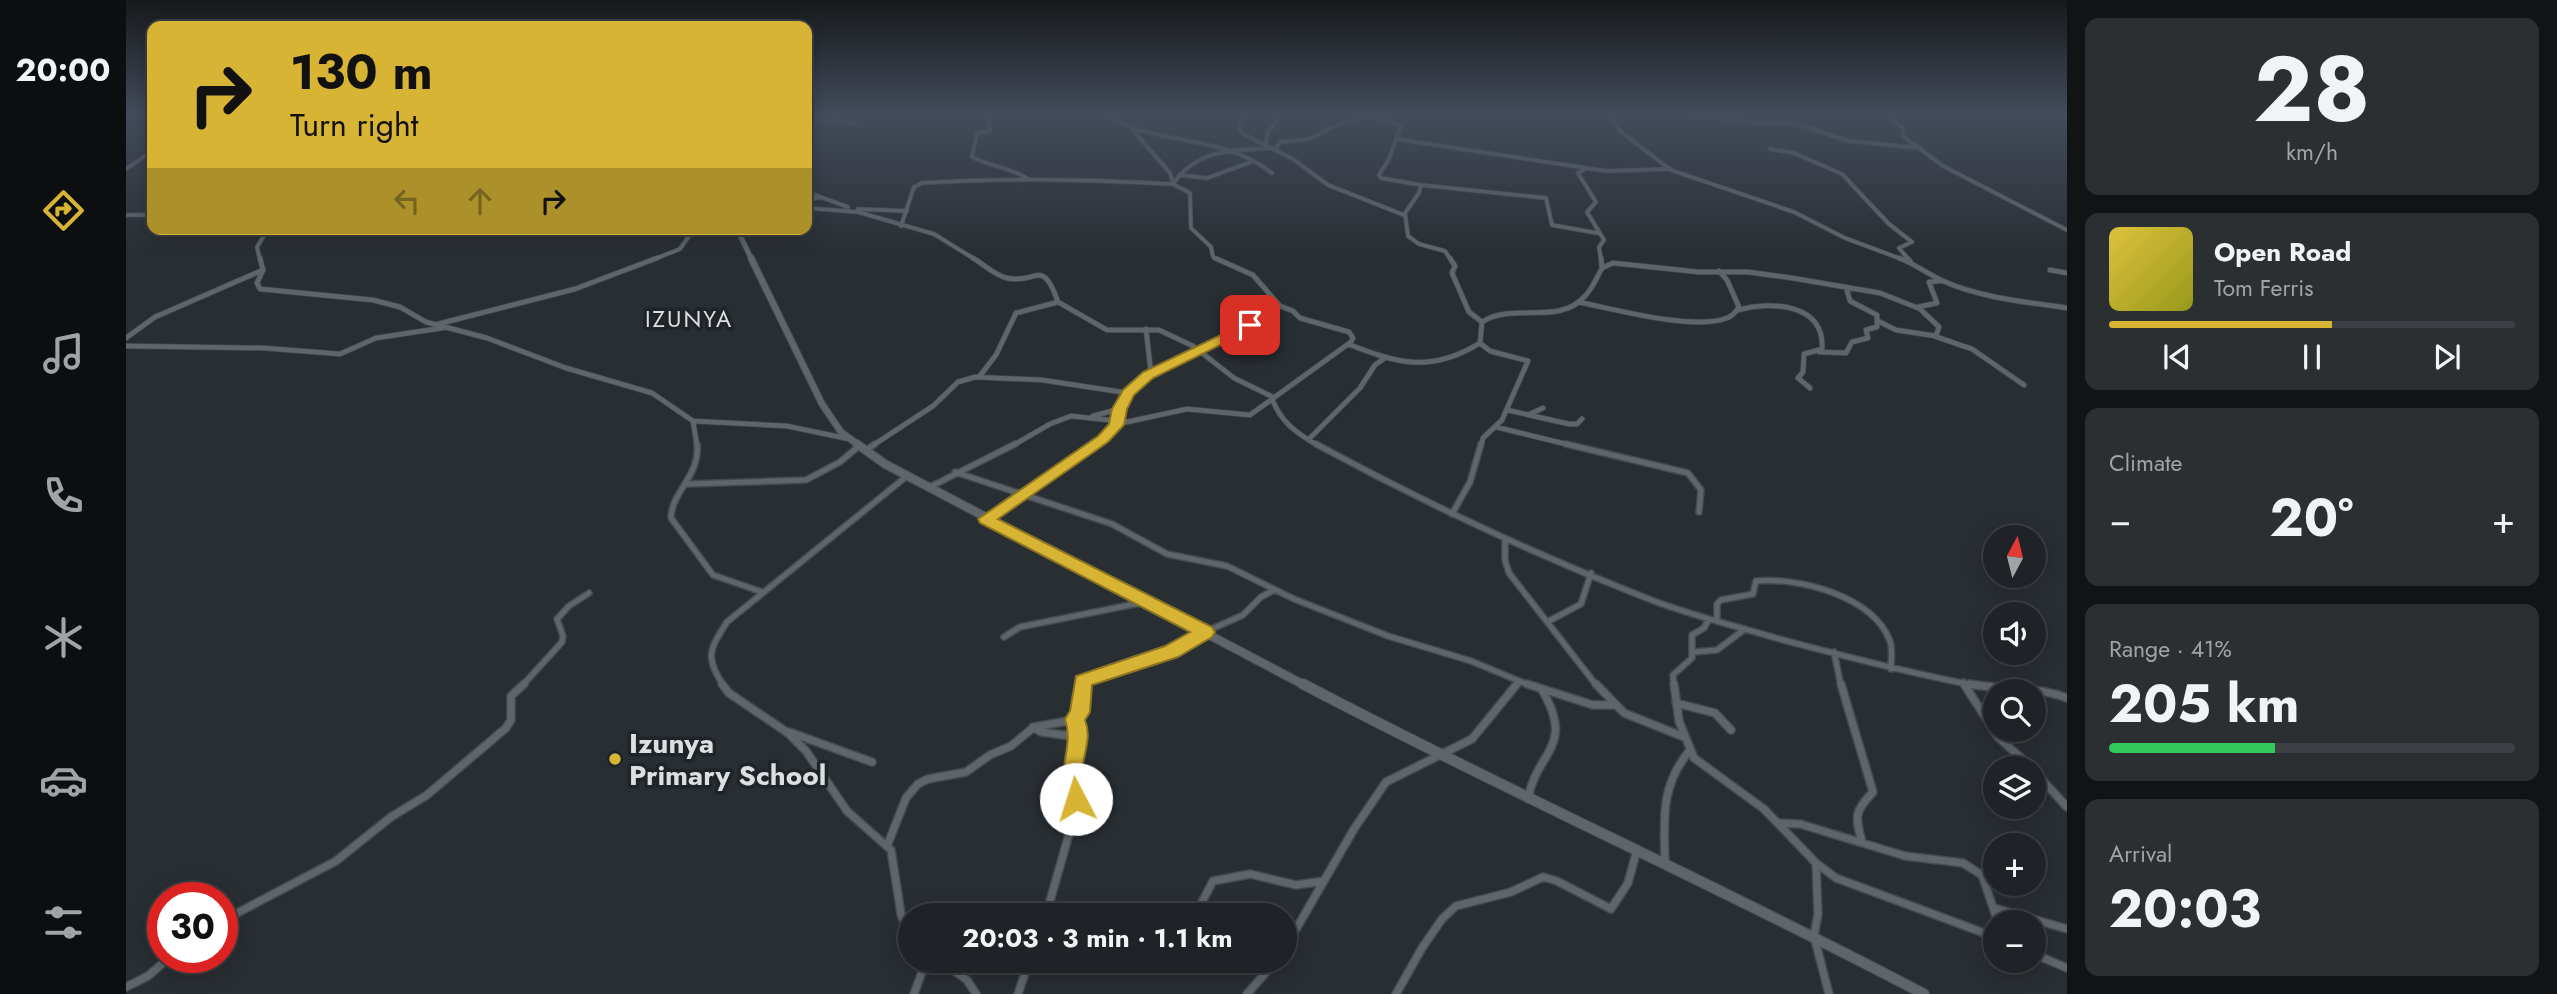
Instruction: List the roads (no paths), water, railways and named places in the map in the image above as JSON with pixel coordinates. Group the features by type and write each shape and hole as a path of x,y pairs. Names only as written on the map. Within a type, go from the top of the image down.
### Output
{"street":[{"path":"978,160 989,166 1014,169 1028,179"},
{"path":"1159,160 1174,183"},
{"path":"1174,183 1179,175 1199,160"},
{"path":"1290,160 1328,185 1404,215"},
{"path":"1386,160 1379,176 1421,185 1546,198 1552,225 1601,234"},
{"path":"1531,160 1617,172 1671,170"},
{"path":"1658,160 1671,170 1794,212 1845,238 1910,261 1943,281 2000,298 2067,308"},
{"path":"1811,160 1842,174 1889,224 1912,242 1899,248 1910,261"},
{"path":"1935,160 1974,184 2067,230"},
{"path":"1179,175 1208,178 1254,161 1266,166 1272,173"},
{"path":"1585,169 1578,173 1596,202 1587,212 1604,240 1599,247 1602,268"},
{"path":"901,226 914,187 919,183 1028,179 1174,183 1190,193 1191,228 1209,244 1213,257 1254,275 1280,306 1300,318 1349,332 1353,338 1250,415 1237,416 1187,409 1118,422 1078,415 1052,421 1021,441 955,472 928,488"},
{"path":"1421,185 1419,193 1404,215 1409,237 1419,244 1445,251 1455,266 1452,273 1469,312 1482,322"},
{"path":"812,193 843,206 858,209 907,211"},
{"path":"812,199 824,197"},
{"path":"812,208 858,212 946,239 1007,278 1043,276 1051,282 1058,302 1110,331 1158,330 1202,351 1234,378 1273,398 1277,414 1309,439 1413,496 1505,540 1655,601 1713,620 1891,669 1996,689 2043,691 2067,698"},
{"path":"126,215 147,215"},
{"path":"264,235 257,247 263,270 257,283 260,289 373,300 400,307 435,325 487,338 566,368 652,393 693,421 794,427 858,445"},
{"path":"435,325 589,285 680,248 690,235"},
{"path":"740,235 822,404 841,432 858,445 907,476 986,519 1440,756 1815,936 1924,994"},
{"path":"1482,322 1513,312 1558,311 1578,302 1602,268 1613,263 1699,272 1748,272 1880,293 1918,308 1939,327 1937,335 1934,336"},
{"path":"126,338 155,317 263,270"},
{"path":"2050,270 2067,273"},
{"path":"1719,271 1727,280 1738,310"},
{"path":"1918,308 1937,303 1929,281 1943,281"},
{"path":"1810,388 1798,378 1803,372 1804,354 1846,353 1852,342 1868,338 1866,330 1877,327 1878,321 1874,312 1850,301 1846,287"},
{"path":"979,377 995,359 1001,338 1016,313 1058,302"},
{"path":"1578,302 1657,316 1705,321 1728,318 1738,310 1750,306 1768,307 1811,316 1824,332 1823,346 1819,352"},
{"path":"986,519 1103,439 1118,422 1119,409 1128,393 1151,373 1202,351 1280,306"},
{"path":"1878,321 1895,330 1934,336 1972,349 2024,385"},
{"path":"1480,343 1482,322"},
{"path":"126,346 264,348 340,354 376,338 445,327"},
{"path":"1146,329 1144,337 1149,349 1151,373"},
{"path":"1348,344 1385,358 1435,365 1462,355 1480,343"},
{"path":"1452,514 1470,482 1483,438 1496,427 1507,410 1528,360 1489,351 1480,343"},
{"path":"1309,439 1360,388 1375,365 1385,358"},
{"path":"687,484 806,480 840,462 858,445 942,400 957,382 979,377 1040,380 1128,393"},
{"path":"1528,414 1543,408"},
{"path":"1090,417 1119,409"},
{"path":"1507,410 1574,424 1580,423 1582,419"},
{"path":"693,421 698,455 687,484 671,510 671,518 713,575 762,592"},
{"path":"1496,427 1688,473 1697,481 1702,496 1703,504 1699,512"},
{"path":"955,472 1112,524 1171,556 1227,566 1274,590 1388,636 1436,649 1542,690 1594,705 1614,705"},
{"path":"900,903 895,866 887,846 847,811 806,751 785,731 729,693 712,662 710,650 712,642 727,622 907,476"},
{"path":"1505,540 1505,560 1509,573 1529,601 1549,621 1586,674 1614,705 1624,713 1684,737"},
{"path":"1549,621 1581,604 1591,573"},
{"path":"1891,669 1890,641 1877,622 1842,597 1805,585 1777,580 1756,581 1753,594 1721,600 1717,604 1713,620 1692,635 1693,659 1673,675 1676,703 1689,750 1700,764 1737,788 1779,822 1816,863 1836,878 1983,933"},
{"path":"887,846 906,798 918,784 940,776 961,774 990,755 1011,746 1033,727 1075,719 1080,712 1084,679 1171,652 1205,632 1243,615 1261,597 1274,590"},
{"path":"238,913 335,861 391,817 435,790 494,741 510,724 513,716 511,696 547,661 562,642 563,636 557,619 569,606 589,593"},
{"path":"1004,636 1020,627 1148,602"},
{"path":"1694,652 1717,650 1745,629"},
{"path":"1834,652 1846,708 1873,792 1860,806 1856,819 1862,842"},
{"path":"1297,928 1386,782 1472,739 1519,681"},
{"path":"1963,682 1998,737 2019,756"},
{"path":"1527,799 1533,774 1549,756 1556,724 1552,707 1542,690"},
{"path":"1676,703 1718,714 1731,730"},
{"path":"1049,903 1077,806 1071,777 1079,737 1079,727 1075,719"},
{"path":"1033,727 1041,732 1079,737"},
{"path":"785,731 872,762"},
{"path":"1665,863 1666,802 1669,785 1675,769 1689,750"},
{"path":"2046,784 2067,807"},
{"path":"1779,822 1800,824 1920,859 1963,863 1982,875 1994,908 2067,929"},
{"path":"1396,994 1422,948 1442,919 1456,906 1511,892 1543,877 1611,909 1628,883 1637,850"},
{"path":"1816,863 1819,902 1815,936 1829,994"},
{"path":"1202,902 1213,881 1222,878 1234,879 1250,874 1296,885 1324,881"},
{"path":"2046,959 2067,968"},
{"path":"126,987 151,973"},
{"path":"915,994 922,973"},
{"path":"958,973 967,980 976,994"},
{"path":"1018,994 1025,973"},
{"path":"1247,994 1265,973"}],"place":[{"name":"Izunya Primary School","path":"615,759"}],"district":[{"name":"IZUNYA","path":"689,319"}]}
